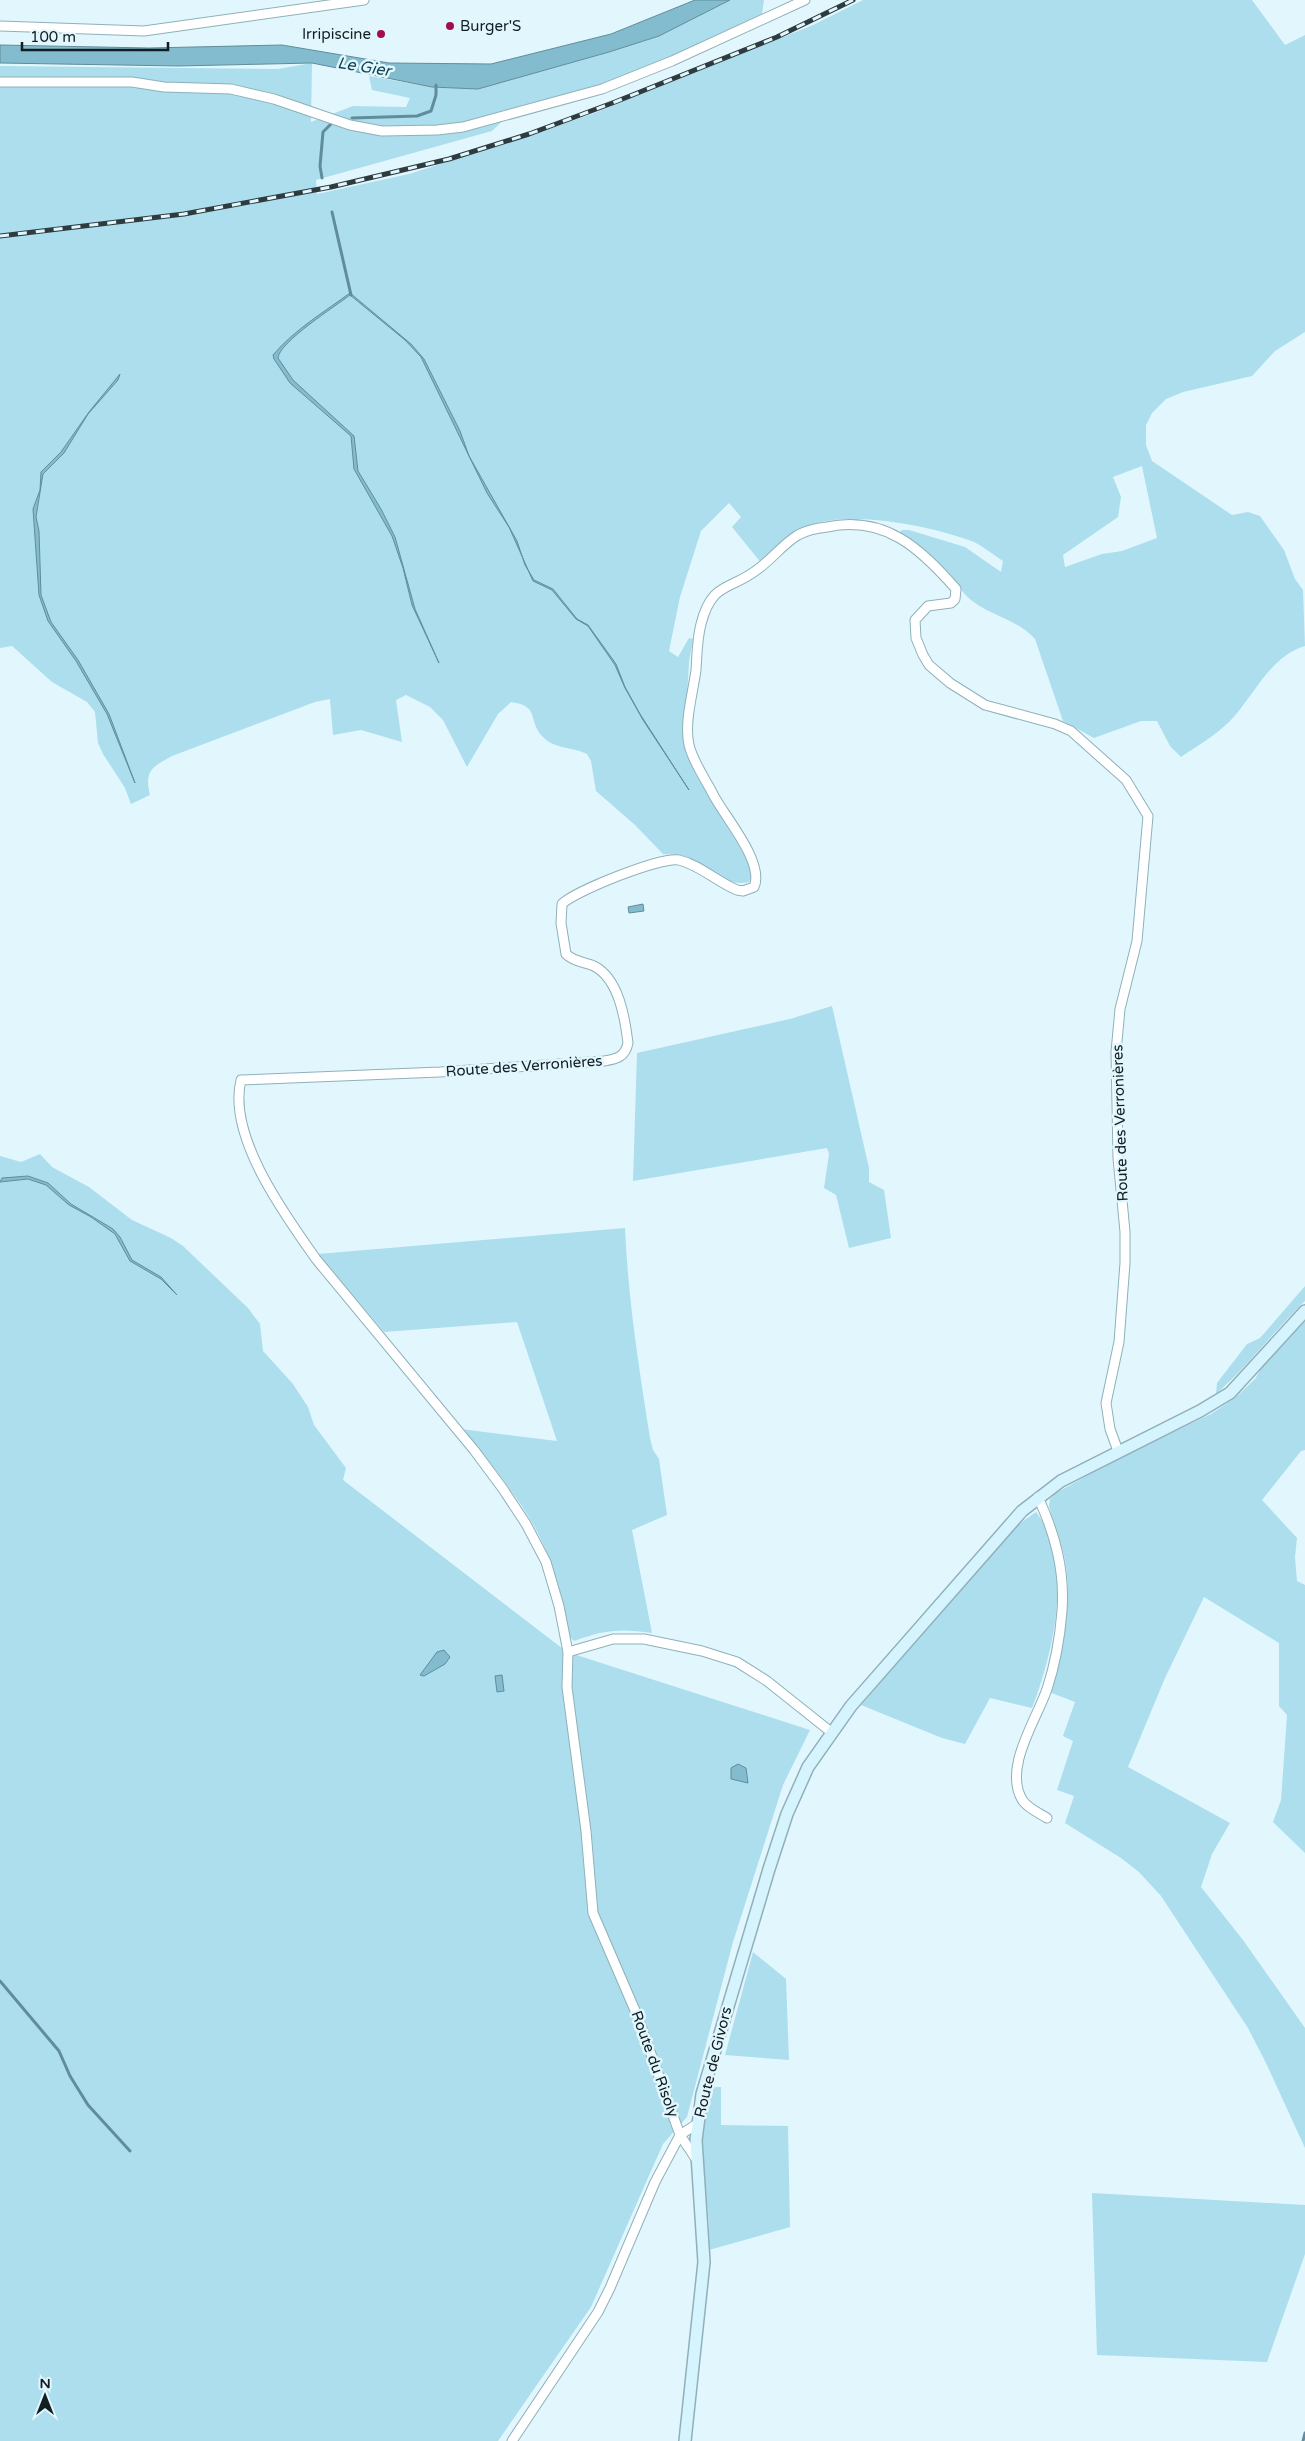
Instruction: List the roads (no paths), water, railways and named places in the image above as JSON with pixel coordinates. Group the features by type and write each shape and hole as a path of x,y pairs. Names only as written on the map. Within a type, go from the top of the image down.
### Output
{"street":[{"path":"0,26 144,31 364,0"},
{"path":"0,82 132,82 164,87 231,89 258,95 350,125 382,131 455,128 602,89 672,60 804,0"},
{"name":"Route des Verronières","path":"568,1652 546,1562 526,1524 503,1488 474,1450 328,1274 304,1241 252,1153 241,1118 239,1090 242,1080 470,1070 604,1061 617,1059 622,1055 628,1043 615,990 610,981 595,967 574,960 566,954 562,932 562,904 565,900 614,878 656,862 671,859 682,861 737,890 743,891 754,886 757,877 752,860 715,799 690,747 689,720 701,625 708,606 718,591 757,570 790,541 813,529 841,524 869,525 893,534 924,556 956,589 956,595 952,603 928,606 915,620 916,638 929,665 950,683 985,705 1055,724 1071,731 1126,780 1148,816 1137,941 1120,1009 1116,1052 1118,1158 1124,1232 1124,1263 1119,1342 1106,1404 1110,1429 1118,1451"},
{"name":"Route de Givors","path":"685,2441 704,2262 704,2226 696,2159 697,2124 702,2094 720,2028 787,1814 808,1767 851,1706 981,1556 1038,1497 1061,1481 1218,1401 1239,1385 1305,1311"},
{"path":"1038,1497 1060,1559 1062,1611 1048,1688 1018,1759 1018,1787 1026,1805 1048,1818"},
{"path":"568,1652 614,1639 644,1639 702,1650 737,1662 767,1681 831,1732"},
{"name":"Route du Risoly","path":"512,2441 598,2312 655,2182 680,2135 637,2015 593,1913 586,1831 567,1687 568,1652"},
{"path":"696,2159 680,2135 697,2124"}],"water":[{"name":"Le Gier","path":"695,0 730,0 659,36 478,89 432,87 312,63 179,66 0,63 0,45 149,48 282,45 389,63 491,64 611,34"},
{"path":"350,293 411,344 424,359 460,431 469,456 421,357 405,340 350,295 298,334 281,351 278,358 293,380 354,436 358,471 395,537 415,609 439,663 412,605 403,568 392,536 354,469 351,436 290,383 273,355 300,329"},
{"path":"120,374 118,380 88,414 64,453 43,474 36,517 39,531 41,595 51,622 78,660 109,714 135,783 107,714 76,661 48,621 39,595 33,509 40,490 41,472 61,452 89,412"},
{"path":"469,457 509,527 487,493"},
{"path":"509,527 517,541 522,557"},
{"path":"528,571 534,580 553,589 577,619 588,625 616,664 625,687 640,714 689,790 643,720 625,688 615,665 588,626 576,619 552,590 533,581"},
{"path":"643,904 644,911 629,913 628,907"},
{"path":"28,1176 48,1183 71,1204 113,1229 120,1237 132,1260 161,1277 177,1295 161,1279 130,1261 115,1234 91,1217 69,1205 46,1185 28,1179 0,1182 2,1178"},
{"path":"444,1650 450,1657 445,1664 424,1676 420,1675 437,1652"},
{"path":"502,1675 504,1691 497,1692 495,1676"},
{"path":"738,1764 746,1768 748,1783 731,1779 731,1768"}],"waterway":[{"path":"352,118 417,116 431,111 436,95 436,85"},
{"path":"322,178 320,166 323,132 332,123"},
{"path":"332,212 351,295"},
{"path":"0,1981 59,2051 70,2076 88,2105 130,2151"},
{"path":"1303,2441 1305,2433"}],"railway":[{"path":"0,236 184,214 331,187 449,159 529,134 615,102 777,37 853,0"}],"place":[{"name":"Burger'S","path":"450,26"},
{"name":"Irripiscine","path":"381,34"}]}
